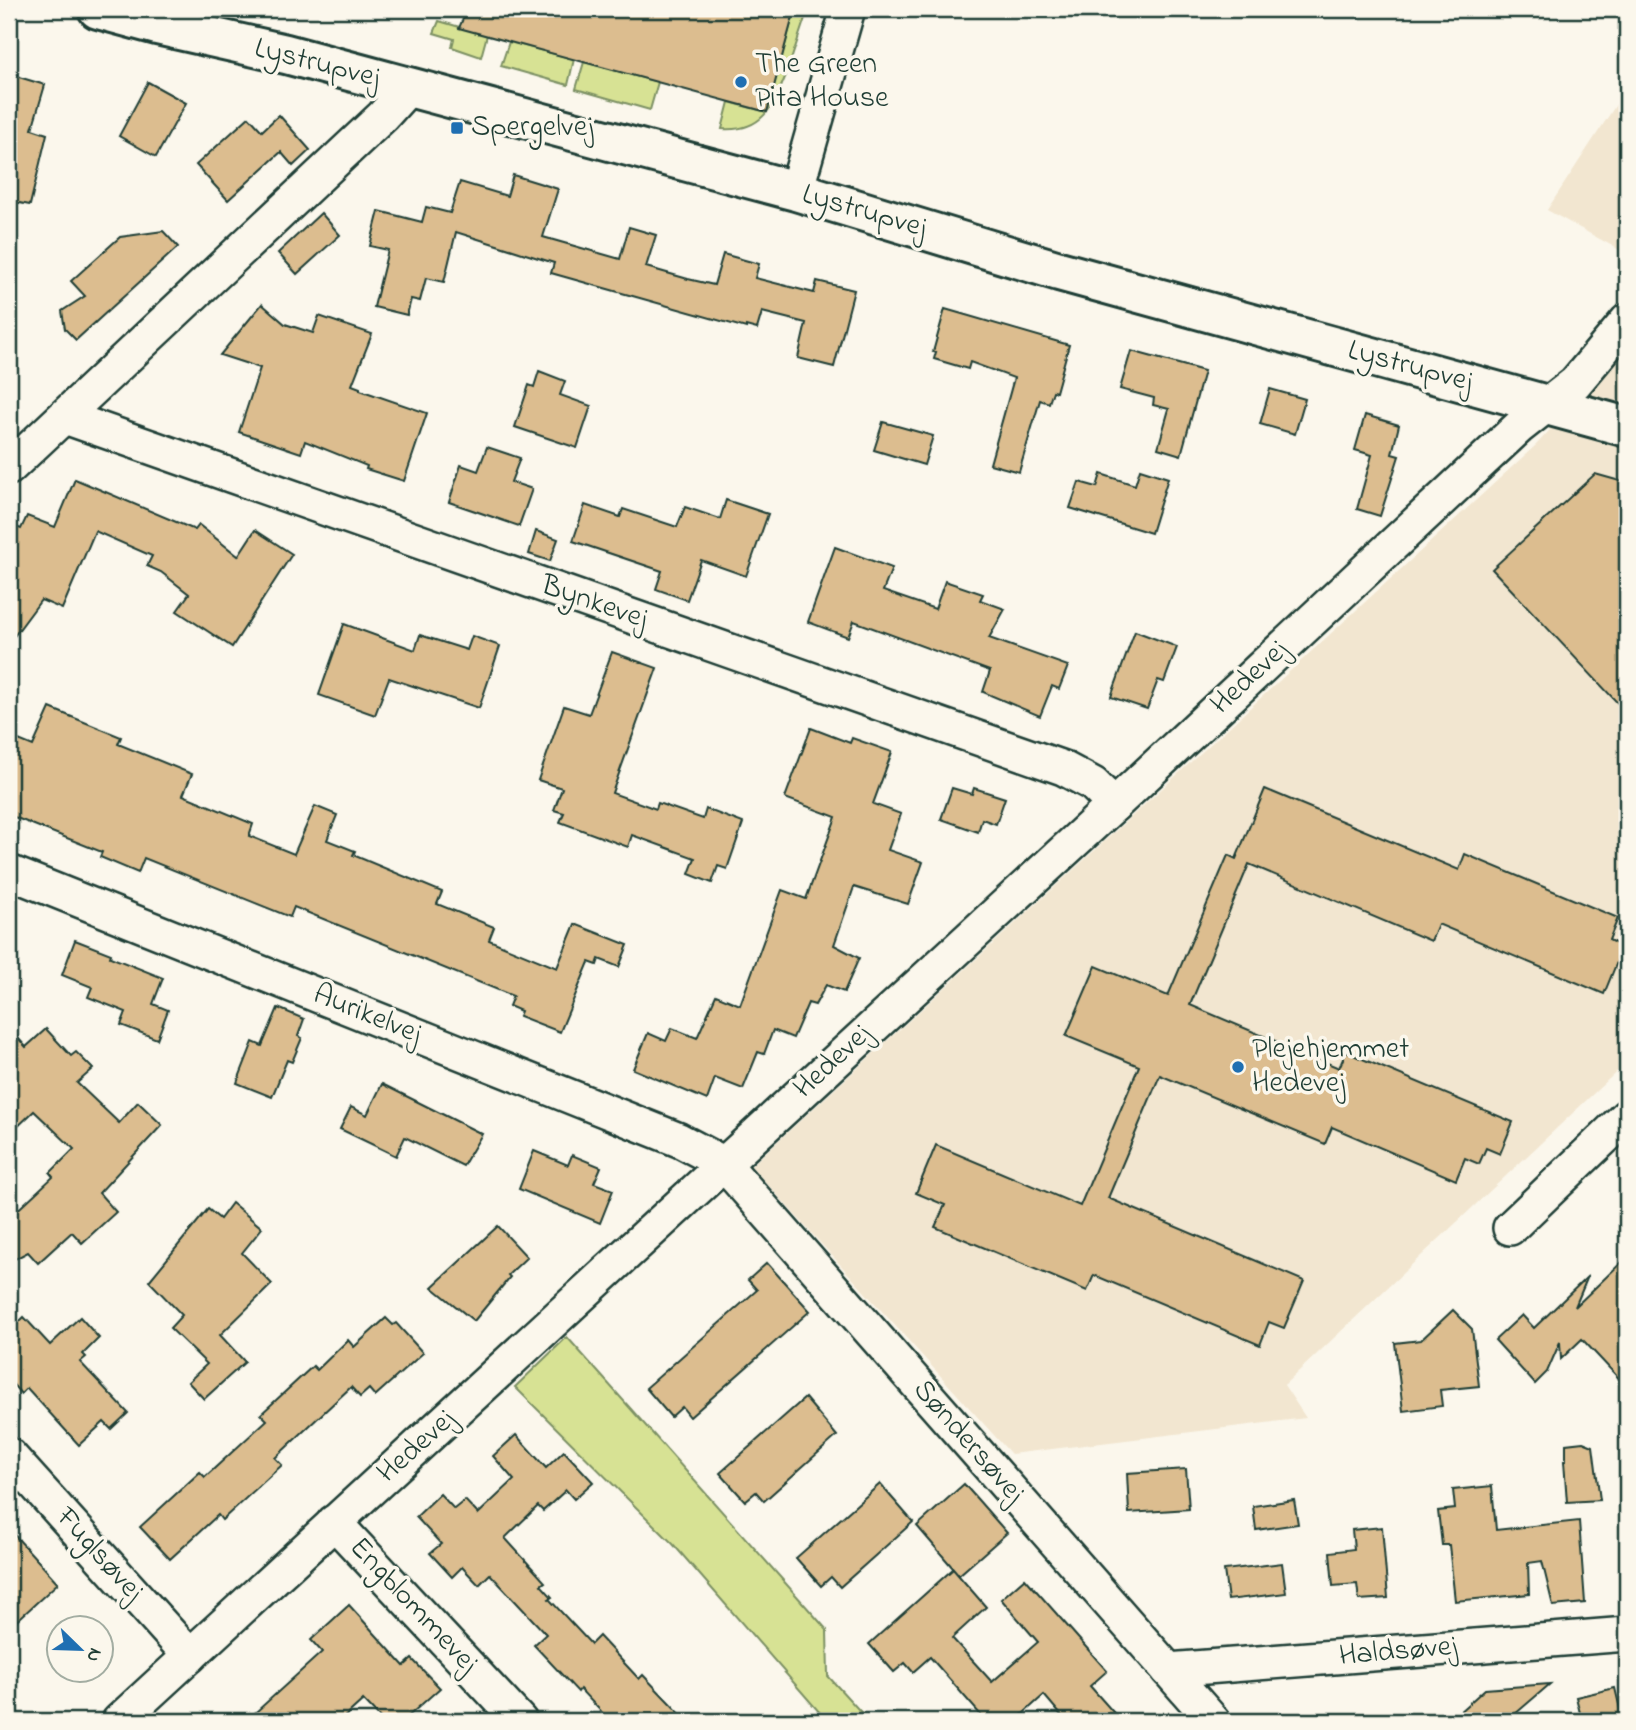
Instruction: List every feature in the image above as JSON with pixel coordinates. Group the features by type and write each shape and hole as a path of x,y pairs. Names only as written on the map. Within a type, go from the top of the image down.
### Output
{"street":[{"name":"Lystrupvej","path":"98,9 409,87 796,191 1059,271 1627,427"},
{"path":"796,191 848,9"},
{"path":"9,468 383,116 409,87"},
{"name":"Hedevej","path":"119,1721 1114,805 1519,427 1575,383 1627,321"},
{"name":"Bynkevej","path":"65,417 1063,768 1093,783 1114,805"},
{"name":"Aurikelvej","path":"9,872 679,1140 723,1164"},
{"path":"1510,1228 1627,1116"},
{"name":"Søndersøvej","path":"723,1164 1213,1721"},
{"name":"Fuglsøvej","path":"9,1455 190,1656"},
{"name":"Engblommevej","path":"334,1522 520,1721"},
{"name":"Haldsøvej","path":"1168,1670 1627,1634"}],"shaded area":[{"path":"1627,88 1627,254 1547,210"},
{"path":"1627,346 1627,1062 1284,1385 1306,1418 1011,1454 751,1166 1536,445"}],"green space":[{"path":"795,9 808,9 789,66 780,63"},
{"path":"439,21 487,35 481,57 452,47 454,39 434,33"},
{"path":"509,42 574,59 568,85 501,66"},
{"path":"584,62 658,82 650,110 576,89"},
{"path":"777,73 786,75 776,97 767,111"},
{"path":"729,102 767,112 747,126 722,129"},
{"path":"567,1337 827,1630 828,1676 869,1721 827,1721 673,1544 515,1387"}],"building":[{"path":"467,9 795,9 767,112 459,28"},
{"path":"9,74 45,85 32,129 47,134 30,205 9,201"},
{"path":"148,82 186,103 156,157 119,136"},
{"path":"279,115 310,150 293,166 281,152 228,200 196,165 249,117 262,131"},
{"path":"513,175 558,189 543,237 620,259 629,227 656,235 646,267 688,279 714,285 723,254 759,264 755,278 814,293 817,281 854,290 834,367 798,358 806,323 762,312 757,329 746,328 551,273 554,263 456,232 444,282 426,278 420,301 411,299 407,315 374,307 388,250 370,246 379,211 422,222 426,207 450,213 460,182 507,196"},
{"path":"321,213 340,235 297,274 278,253"},
{"path":"163,231 178,247 76,340 65,329 62,311 85,296 71,281 120,237"},
{"path":"262,304 285,324 313,333 319,316 372,334 352,385 427,413 404,481 366,469 367,466 305,441 301,453 239,432 260,368 220,355"},
{"path":"945,309 1069,345 1056,392 1053,391 1049,403 1040,400 1019,472 990,464 1014,378 970,362 968,369 934,359 936,352 933,352"},
{"path":"1131,351 1204,371 1181,455 1158,448 1169,409 1153,405 1154,398 1120,389"},
{"path":"539,371 565,381 560,395 591,406 577,448 515,427 529,385 534,387"},
{"path":"1270,389 1305,399 1295,434 1260,424"},
{"path":"1365,415 1399,425 1392,454 1399,456 1380,516 1357,509 1372,455 1355,450"},
{"path":"883,422 933,436 924,465 874,450"},
{"path":"487,447 520,458 511,482 532,489 519,526 449,502 461,465 478,471"},
{"path":"1140,469 1168,478 1151,533 1070,508 1079,482 1097,487 1101,474 1135,485"},
{"path":"1595,474 1627,483 1627,713 1492,569"},
{"path":"75,479 195,530 199,525 238,556 255,530 292,554 232,647 177,611 189,594 161,572 147,566 152,556 95,531 62,609 41,600 9,643 9,524 21,529 27,516 55,527"},
{"path":"726,500 768,514 746,576 701,560 687,600 656,589 662,571 573,541 585,505 620,517 623,509 677,527 685,507 720,519"},
{"path":"536,531 558,539 550,561 529,554"},
{"path":"835,547 892,568 883,591 935,609 945,581 983,594 980,600 1005,609 989,638 1068,666 1059,689 1052,686 1040,716 983,692 990,671 854,621 848,637 808,622"},
{"path":"344,624 415,650 420,635 467,650 472,636 500,646 479,708 389,678 375,715 319,695"},
{"path":"1135,631 1177,647 1164,682 1158,680 1147,709 1111,697"},
{"path":"612,652 657,668 612,793 656,809 658,803 703,819 706,809 743,823 727,869 718,866 712,883 689,874 695,858 632,835 628,847 560,822 564,813 554,810 562,788 538,780 564,706 589,714"},
{"path":"50,708 121,737 118,744 192,774 183,795 253,824 249,836 294,854 315,806 337,815 327,840 355,851 353,855 442,892 437,904 494,927 489,940 557,968 575,924 628,945 619,967 599,959 597,965 589,962 560,1032 519,1016 521,1011 509,1006 513,996 294,907 290,917 144,858 138,873 100,857 102,852 9,815 9,736 33,746"},
{"path":"811,728 850,743 852,738 892,752 873,804 901,814 888,850 923,862 908,904 854,887 834,945 859,958 844,992 826,985 815,1005 808,1003 793,1038 773,1030 764,1054 758,1052 743,1089 715,1078 707,1100 633,1069 648,1033 666,1041 672,1028 697,1038 716,995 740,1005 782,890 806,899 836,817 785,798"},
{"path":"952,788 972,794 974,788 1005,798 996,824 982,819 978,832 941,819"},
{"name":"Plejehjemmet Hedevej","path":"1265,789 1459,870 1465,854 1618,918 1609,940 1623,947 1604,994 1438,924 1431,941 1249,864 1190,1005 1339,1068 1346,1052 1513,1122 1500,1154 1486,1148 1479,1164 1465,1158 1456,1180 1332,1127 1325,1144 1160,1075 1108,1198 1304,1281 1284,1328 1269,1322 1260,1345 1094,1275 1087,1291 935,1227 945,1205 916,1193 936,1145 1080,1206 1139,1066 1066,1036 1096,966 1168,996 1228,855 1236,859"},
{"path":"75,940 163,978 153,1004 168,1010 157,1039 121,1025 126,1012 88,997 92,987 62,975"},
{"path":"278,1008 304,1019 298,1036 302,1038 292,1062 287,1060 272,1097 237,1083 253,1042 262,1046"},
{"path":"9,1028 26,1047 46,1029 71,1056 76,1052 93,1069 77,1083 119,1123 138,1102 162,1125 99,1193 116,1212 82,1243 72,1232 38,1263 28,1252 9,1262 9,1218 53,1177 50,1173 74,1149 34,1111 9,1135"},
{"path":"382,1084 482,1134 463,1166 405,1137 396,1156 340,1129 351,1107 367,1115"},
{"path":"534,1151 568,1165 572,1155 601,1167 594,1183 613,1190 600,1223 519,1189"},
{"path":"232,1203 262,1228 242,1253 272,1284 220,1335 245,1362 204,1399 188,1382 207,1364 170,1328 182,1315 149,1281 208,1209 220,1219"},
{"path":"498,1226 527,1257 508,1275 510,1277 474,1321 432,1287"},
{"path":"1627,1257 1627,1387 1582,1339 1561,1359 1560,1342 1547,1372 1535,1384 1495,1340 1522,1315 1534,1328 1588,1276 1575,1307"},
{"path":"767,1263 810,1311 690,1417 682,1407 671,1417 646,1388 757,1290 748,1280"},
{"path":"1453,1310 1472,1329 1479,1386 1440,1390 1442,1406 1403,1411 1395,1343 1421,1340"},
{"path":"24,1317 50,1345 80,1317 99,1338 83,1354 86,1357 80,1362 128,1413 111,1429 104,1422 79,1445 27,1388 21,1394 9,1380 9,1332"},
{"path":"386,1318 393,1325 396,1323 423,1353 375,1396 369,1389 360,1397 351,1387 275,1458 282,1465 222,1520 218,1515 170,1559 140,1527 200,1472 205,1477 267,1420 261,1414 313,1366 317,1370 348,1340 354,1347"},
{"path":"805,1398 837,1436 764,1501 756,1492 745,1501 720,1473"},
{"path":"516,1435 546,1468 564,1451 593,1482 574,1499 566,1490 543,1511 538,1506 505,1538 545,1582 541,1585 552,1597 549,1599 591,1644 599,1636 639,1679 643,1675 687,1721 610,1721 580,1689 578,1692 534,1645 546,1634 490,1574 479,1585 462,1567 452,1577 430,1553 441,1544 416,1517 440,1494 454,1509 465,1500 478,1514 514,1480 493,1456"},
{"path":"1583,1442 1593,1446 1600,1500 1567,1502 1564,1461 1566,1444"},
{"path":"1186,1469 1189,1509 1129,1513 1127,1473"},
{"path":"880,1484 913,1522 840,1587 831,1577 821,1586 796,1558"},
{"path":"964,1484 1007,1533 959,1575 917,1526"},
{"path":"1492,1486 1496,1530 1579,1521 1585,1603 1553,1606 1542,1561 1528,1563 1529,1594 1455,1601 1449,1545 1442,1545 1438,1511 1455,1509 1453,1490"},
{"path":"1294,1500 1298,1524 1256,1530 1253,1506"},
{"path":"1382,1527 1388,1598 1359,1600 1357,1584 1333,1586 1330,1552 1354,1549 1352,1530"},
{"path":"9,1529 58,1583 9,1628"},
{"path":"1282,1563 1286,1593 1228,1600 1224,1570"},
{"path":"953,1569 986,1607 952,1638 992,1682 1038,1642 1001,1599 1025,1578 1107,1671 1090,1686 1121,1721 1066,1721 1044,1695 1015,1721 986,1721 930,1657 913,1672 905,1663 894,1672 869,1644"},
{"path":"349,1605 404,1666 412,1659 440,1688 403,1721 383,1721 363,1700 340,1721 246,1721 322,1652 311,1640"},
{"path":"1550,1684 1507,1721 1449,1721 1485,1689"},
{"path":"1615,1688 1623,1721 1582,1721 1576,1697"}],"place":[{"name":"The Green Pita House","path":"741,82"},
{"name":"Spergelvej","path":"457,128"},
{"name":"Plejehjemmet Hedevej","path":"1238,1067"}]}
